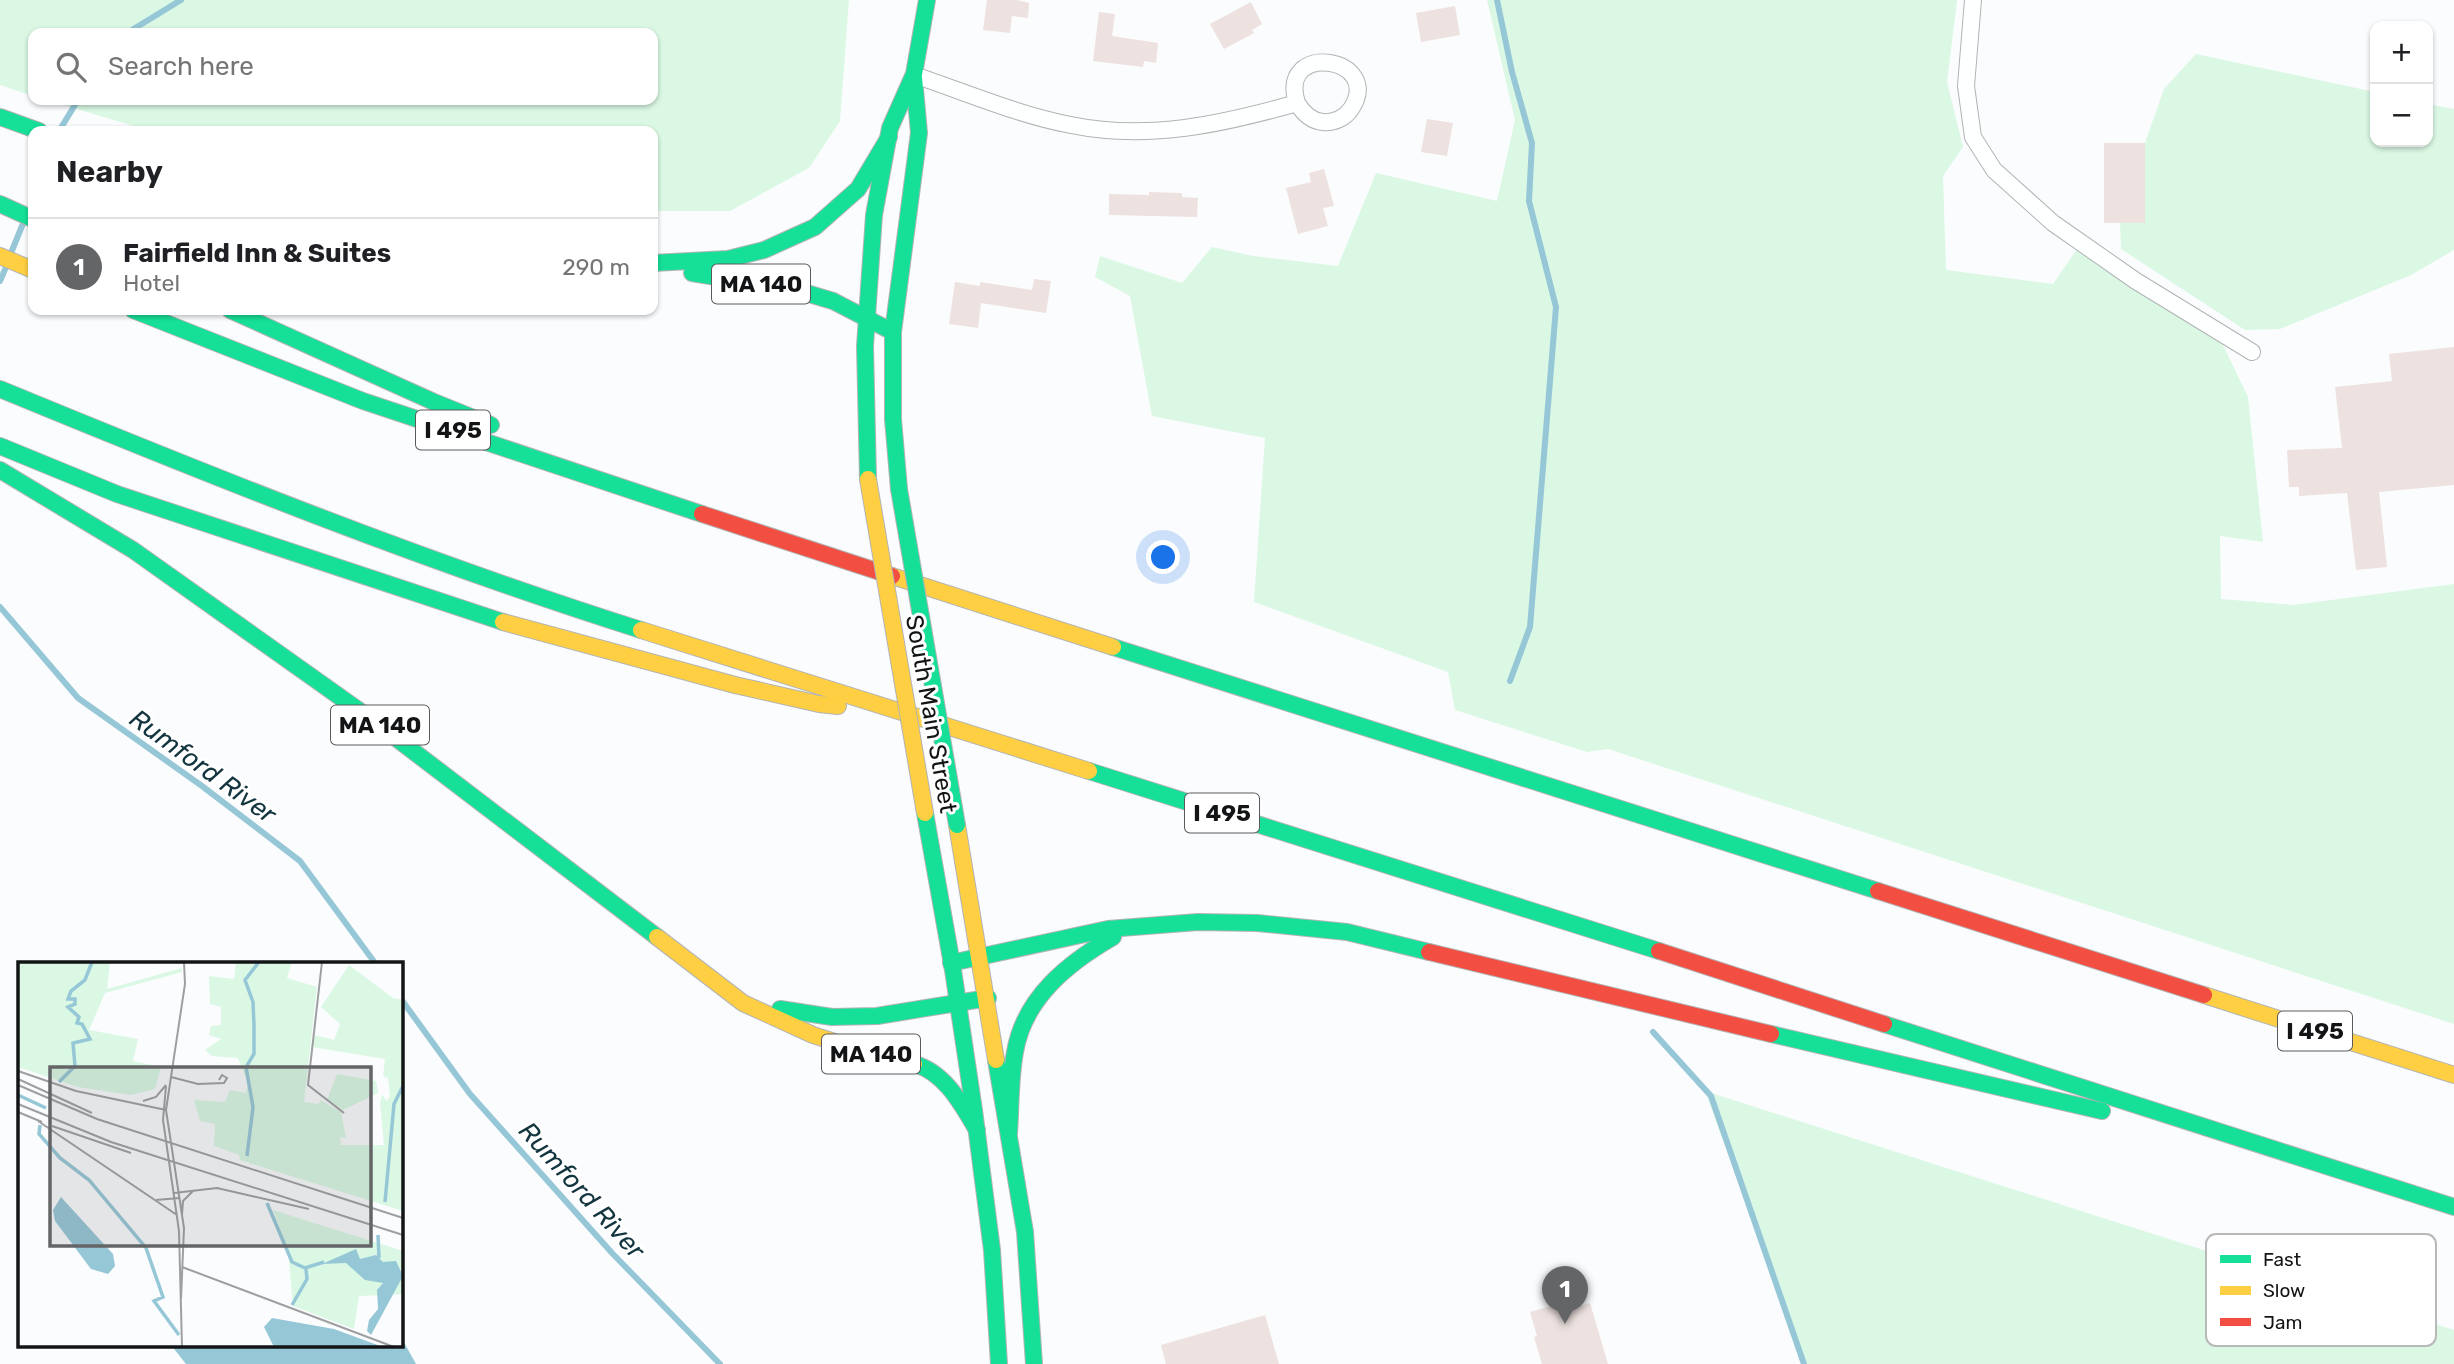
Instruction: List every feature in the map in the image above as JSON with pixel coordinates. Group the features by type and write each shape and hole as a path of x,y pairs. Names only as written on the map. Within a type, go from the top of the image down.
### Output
{"main road":[{"name":"South Main Street","path":"927,0 914,75 919,133 892,332 893,419 899,489 988,998 1025,1232 1034,1364"},
{"name":"South Main Street","path":"914,75 891,124 881,175 868,272 863,406 868,479 977,1130 992,1250 999,1364"},
{"path":"0,117 28,127"},
{"path":"658,265 728,259 764,250 815,226 858,189 889,137"},
{"path":"3,205 28,217"},
{"path":"0,256 28,268"},
{"name":"MA 140","path":"658,266 796,290 833,301 892,332"},
{"name":"I 495","path":"146,315 363,401 776,539 2454,1075"},
{"path":"241,315 434,402 776,539"},
{"name":"I 495","path":"0,389 253,493 467,571 2454,1207"},
{"path":"0,446 117,494 500,621 794,699 907,713"},
{"name":"MA 140","path":"0,470 133,551 371,719 743,1003 813,1035 879,1056 919,1065 938,1077 956,1094 977,1130"},
{"path":"951,963 1107,929 1133,926 1217,920 1276,923 1347,932 1894,1065 2265,1146"},
{"path":"1009,1133 1014,1057 1022,1026 1036,1002 1086,951 1133,926"},
{"path":"743,1003 832,1017 877,1016 988,998"}],"street":[{"path":"1973,0 1966,86 1973,137 1994,170 2053,223 2136,281 2252,352"},
{"path":"914,75 1042,118 1101,130 1135,132 1195,128 1297,103"}],"green space":[{"path":"0,0 849,0 840,121 809,168 730,211 658,211 658,126 133,126 64,105 658,105 658,28 28,28 28,94 0,85"},
{"path":"1487,0 1957,0 1947,82 1963,147 1943,176 1946,270 2053,284 2077,249 2222,343 2248,397 2263,542 2220,536 2221,599 2293,605 2454,584 2454,1024 1608,749 1587,752 1455,710 1448,672 1254,602 1265,438 1152,416 1130,296 1095,277 1100,256 1182,283 1212,247 1253,256 1338,266 1376,173 1497,201 1515,120"},
{"path":"2196,54 2370,91 2370,147 2433,147 2433,105 2454,109 2454,250 2411,275 2280,329 2245,330 2121,249 2120,223 2145,222 2145,143 2164,89"},
{"path":"1705,1091 2206,1251 2206,1346 2436,1346 2436,1324 2454,1330 2454,1364 1805,1364"}],"water":[{"path":"402,1339 416,1364 186,1364 172,1346 402,1346"}],"building":[{"path":"987,0 1017,0 1029,3 1028,18 1012,16 1010,33 983,30"},
{"path":"1251,2 1262,24 1252,30 1254,33 1224,49 1210,24"},
{"path":"1455,6 1460,35 1421,42 1416,13"},
{"path":"1099,12 1115,14 1112,36 1158,43 1156,63 1144,61 1143,67 1093,61"},
{"path":"1427,119 1453,123 1447,156 1421,152"},
{"path":"2104,143 2145,143 2145,223 2104,223"},
{"path":"1324,169 1334,206 1323,208 1328,226 1298,234 1286,188 1311,182 1309,173"},
{"path":"1149,192 1182,193 1182,197 1198,198 1197,217 1109,215 1109,194 1149,195"},
{"path":"1034,279 1051,281 1046,313 981,303 978,328 949,324 955,282 980,286 980,282 1032,290"},
{"path":"2454,347 2454,485 2379,492 2387,567 2356,570 2347,493 2299,496 2299,487 2289,487 2287,450 2342,448 2335,387 2392,381 2389,354"},
{"path":"1575,1299 1578,1307 1590,1303 1608,1364 1542,1364 1530,1312"},
{"path":"1265,1315 1279,1364 1166,1364 1161,1345"}],"waterway":[{"name":"Rumford River","path":"135,28 181,0"},
{"path":"1497,0 1512,72 1532,143 1529,201 1556,307 1530,627 1510,681"},
{"name":"Rumford River","path":"62,126 75,105"},
{"name":"Rumford River","path":"11,253 24,221"},
{"name":"Rumford River","path":"0,281 6,267"},
{"name":"Rumford River","path":"0,607 78,698 202,786 300,861 374,962"},
{"name":"Rumford River","path":"402,1000 470,1094 612,1253 720,1364"},
{"path":"1653,1032 1711,1096 1804,1364"}],"traffic: fast":[{"path":"868,479 865,346 874,215 890,128 914,74 927,0"},
{"path":"899,489 893,419 893,332 919,133 914,78"},
{"path":"0,117 28,127"},
{"path":"658,263 728,259 764,250 815,227 858,189 889,137"},
{"path":"0,204 28,217"},
{"path":"692,273 796,290 833,301 893,332"},
{"path":"146,315 363,401 702,514"},
{"path":"241,315 491,425"},
{"path":"0,389 318,516 641,630"},
{"path":"0,446 117,494 503,622"},
{"path":"0,470 133,550 371,719 657,937"},
{"path":"899,489 957,825"},
{"path":"1113,647 1878,891"},
{"path":"1089,771 1659,951"},
{"path":"925,813 974,1110 992,1250 999,1364"},
{"path":"951,963 1108,929 1198,922 1257,923 1347,932 1429,952"},
{"path":"1009,1133 1013,1062 1020,1033 1028,1015 1050,984 1080,958 1113,937"},
{"path":"780,1009 832,1017 877,1016 988,998"},
{"path":"1884,1024 2454,1207"},
{"path":"1771,1034 2102,1111"},
{"path":"996,1060 1025,1232 1034,1364"},
{"path":"914,1064 925,1068 944,1082 959,1100 977,1130"}],"traffic: slow":[{"path":"0,256 28,268"},
{"path":"868,479 925,813"},
{"path":"892,576 1113,647"},
{"path":"503,622 735,685 838,706"},
{"path":"641,630 1089,771"},
{"path":"957,825 996,1060"},
{"path":"657,937 743,1003 813,1035 914,1064"},
{"path":"2204,995 2454,1075"}],"traffic: jam":[{"path":"702,514 892,576"},
{"path":"1878,891 2204,995"},
{"path":"1659,951 1884,1024"},
{"path":"1429,952 1771,1034"}],"place":[{"name":"Fairfield Inn & Suites","path":"1565,1324"}]}
